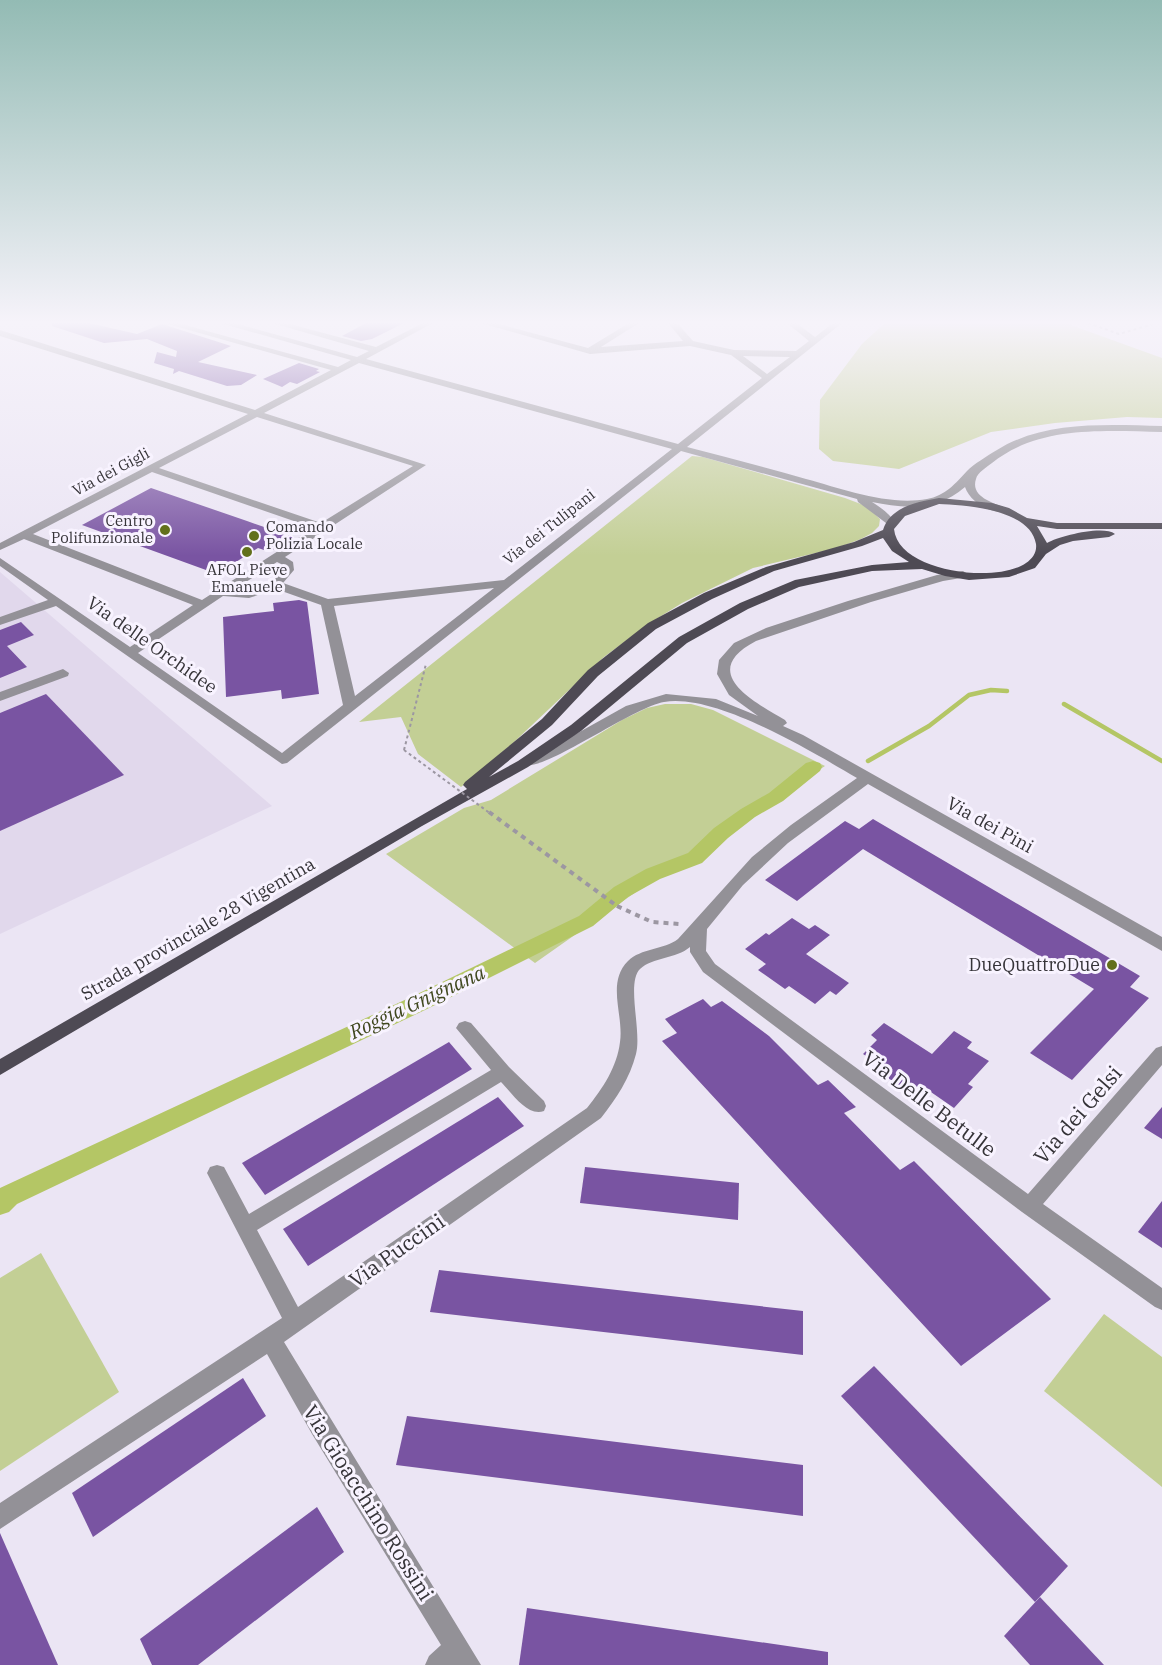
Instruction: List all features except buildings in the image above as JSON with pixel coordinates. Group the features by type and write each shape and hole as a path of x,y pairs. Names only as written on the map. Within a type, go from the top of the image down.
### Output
{"main road":[{"path":"417,823 494,768 547,722 593,673 652,626 708,596 770,569 858,544 889,527 896,515 906,509 924,503 967,502 1004,511 1028,524 1039,537 1041,552"},
{"path":"1018,518 1057,526 1162,526"},
{"path":"889,527 896,547 923,565"},
{"path":"417,823 523,764 585,722 683,640 744,606 795,584 872,568 923,565 963,575 997,576 1018,571 1031,564 1041,552 1058,542 1083,537 1140,532 1162,533"},
{"name":"Strada provinciale 28 Vigentina","path":"0,1068 417,823"}],"street":[{"path":"131,652 202,604 421,465 221,401"},
{"name":"Via dei Gigli","path":"0,547 280,401"},
{"path":"509,401 834,489 889,501 924,503 946,497 972,472 997,453 1040,435 1103,428 1162,429"},
{"name":"Via dei Tulipani","path":"282,760 738,401"},
{"path":"150,468 324,528"},
{"path":"972,472 968,483 974,496 1004,511"},
{"path":"834,489 871,505 889,527"},
{"path":"25,535 202,604"},
{"path":"221,592 235,596 252,594 276,585 288,570 287,562 276,557"},
{"name":"Via delle Orchidee","path":"0,561 282,760"},
{"path":"734,710 717,685 715,671 721,652 730,642 744,633 795,614 907,583 914,578 923,565"},
{"name":"Via dei Pini","path":"798,738 782,724 738,696 727,685 723,664 729,653 744,642 826,611 917,586 942,576 963,575"},
{"path":"276,585 327,603 504,583"},
{"path":"0,621 58,601"},
{"path":"327,603 350,705"},
{"path":"0,697 63,673"},
{"name":"Via dei Pini","path":"523,764 563,747 631,709 666,698 699,699 734,710 798,738 1162,945"},
{"name":"Via Puccini","path":"0,1517 295,1322 594,1113 609,1095 624,1066 630,1031 625,1001 627,979 634,965 651,957 665,955 682,945 758,861 866,778"},
{"name":"Via Delle Betulle","path":"699,926 698,951 709,968 1029,1206 1162,1300"},
{"path":"465,1028 503,1072 537,1106"},
{"name":"Via dei Gelsi","path":"1029,1206 1162,1053"},
{"path":"245,1227 503,1072"},
{"path":"217,1173 295,1322"},
{"name":"Via Gioacchino Rossini","path":"270,1339 320,1426 463,1656"},
{"path":"438,1665 463,1656"}],"path":[{"path":"411,657 427,662 404,750 617,906 652,922 699,926"}],"shaded area":[{"path":"0,572 272,806 0,934"}],"green space":[{"path":"820,401 1162,401 1162,418 1127,417 1055,423 991,432 899,469 833,461 819,449"},
{"path":"692,456 703,457 845,498 866,506 880,519 879,526 861,539 837,548 753,568 682,603 604,657 512,744 461,787 418,754 401,717 359,722"},
{"path":"665,704 691,704 713,710 825,766 750,815 694,863 660,875 535,963 386,854 464,808 491,800 622,720 647,708"},
{"path":"41,1253 119,1392 0,1471 0,1278"},
{"path":"1104,1314 1162,1357 1162,1487 1044,1391"}],"waterway":[{"path":"868,761 929,726 969,695 991,690 1007,691"},
{"path":"1064,704 1162,761"},
{"name":"Roggia Gnignana","path":"0,1204 8,1196 417,1004 586,921 621,892 653,874 695,858 721,833 748,813 776,797 813,767"}],"place":[{"name":"Centro Polifunzionale","path":"165,530"},
{"name":"Comando Polizia Locale","path":"254,536"},
{"name":"AFOL Pieve Emanuele","path":"247,552"},
{"name":"DueQuattroDue","path":"1112,965"}]}
